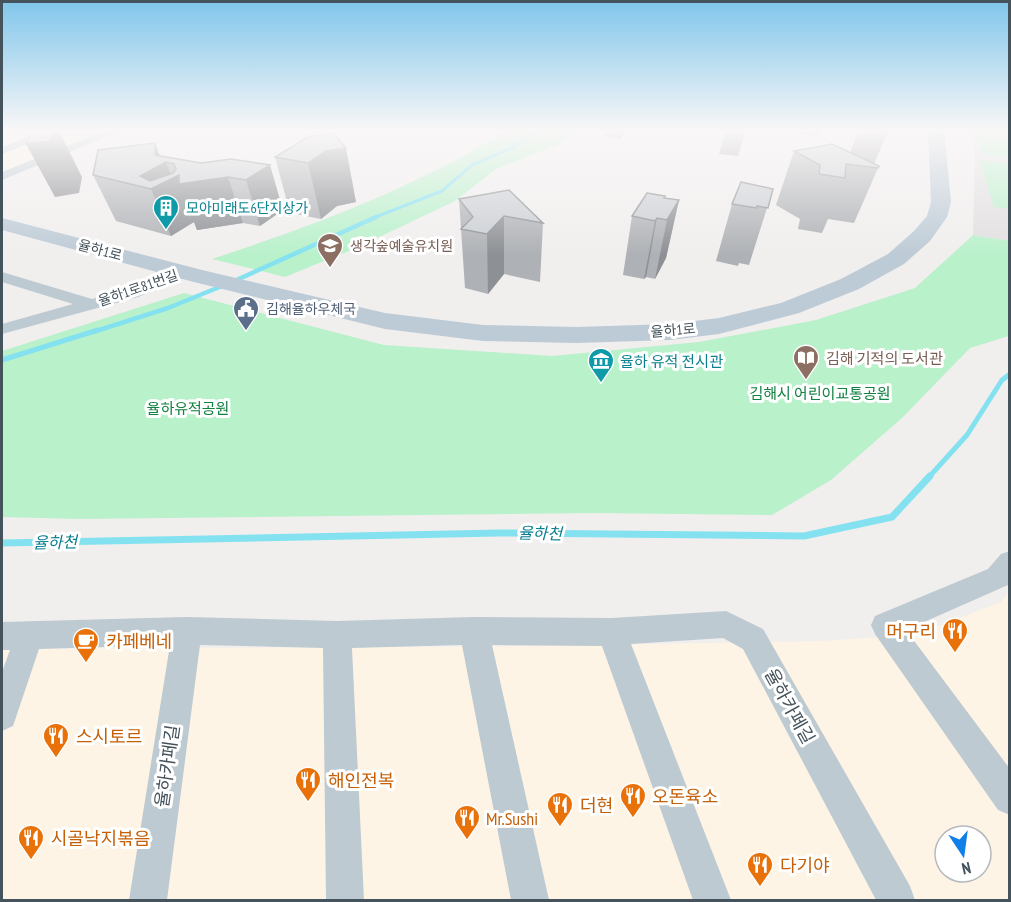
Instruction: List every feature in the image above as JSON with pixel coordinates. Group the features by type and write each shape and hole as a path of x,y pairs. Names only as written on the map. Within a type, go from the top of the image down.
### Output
{"street":[{"name":"율하1로","path":"2,224 191,274 385,321 483,333 577,335 670,332 719,326 790,308 859,279 896,259 922,236 937,217 941,202 939,171"},
{"name":"율하1로81번길","path":"2,329 191,274"},
{"name":"율하1로81번길","path":"4,280 92,304"},
{"path":"1006,576 885,625 1010,798"},
{"name":"율하카페길","path":"2,715 15,636 187,631 337,634 474,631 612,632 726,624 753,639 896,900"},
{"name":"율하카페길","path":"148,900 187,631"},
{"path":"474,631 530,900"},
{"path":"612,632 712,900"},
{"path":"337,634 345,900"}],"shaded area":[{"path":"975,171 1009,171 1009,241 973,235"},
{"path":"1009,591 1009,900 2,900 2,649 541,646 821,641 915,635 1001,602"}],"green space":[{"path":"435,171 493,171 455,201 358,247 285,277 212,259 327,218"},
{"path":"983,171 1009,171 1009,209 994,207"},
{"name":"율하유적공원","path":"973,235 1009,241 1009,336 970,348 902,418 831,480 772,515 595,513 79,519 2,517 2,351 184,293 384,345 552,356 699,342 816,320 915,288"}],"building":[{"path":"94,171 149,171 140,176 150,181 174,171 260,171 246,180 228,177 179,184 179,175 151,189 93,175"},
{"path":"819,171 845,171 845,178 819,174"},
{"path":"741,182 773,189 768,208 732,204"},
{"path":"509,190 543,223 504,216 487,234 461,229 473,217 459,199"},
{"path":"647,193 679,200 667,220 657,218 655,221 632,216"}],"waterway":[{"path":"373,218 442,191 465,171"},
{"path":"232,282 376,217"},
{"path":"93,332 168,308 222,286"},
{"path":"2,360 98,330"},
{"name":"율하천","path":"929,477 967,435 1002,380 1010,374"},
{"name":"율하천","path":"2,543 499,533 804,536 892,517 930,476"}],"place":[{"name":"모아미래도6단지상가","path":"166,231"},
{"name":"생각숲예술유치원","path":"330,269"},
{"name":"김해율하우체국","path":"246,332"},
{"name":"김해 기적의 도서관","path":"806,381"},
{"name":"율하 유적 전시관","path":"601,384"},
{"name":"머구리","path":"955,654"},
{"name":"카페베네","path":"86,664"},
{"name":"스시토르","path":"56,759"},
{"name":"해인전복","path":"308,803"},
{"name":"오돈육소","path":"633,819"},
{"name":"더현","path":"560,828"},
{"name":"Mr.Sushi","path":"467,841"},
{"name":"시골낙지볶음","path":"31,861"},
{"name":"다기야","path":"760,888"}],"park label":[{"name":"김해시 어린이교통공원","path":"820,393"}]}
